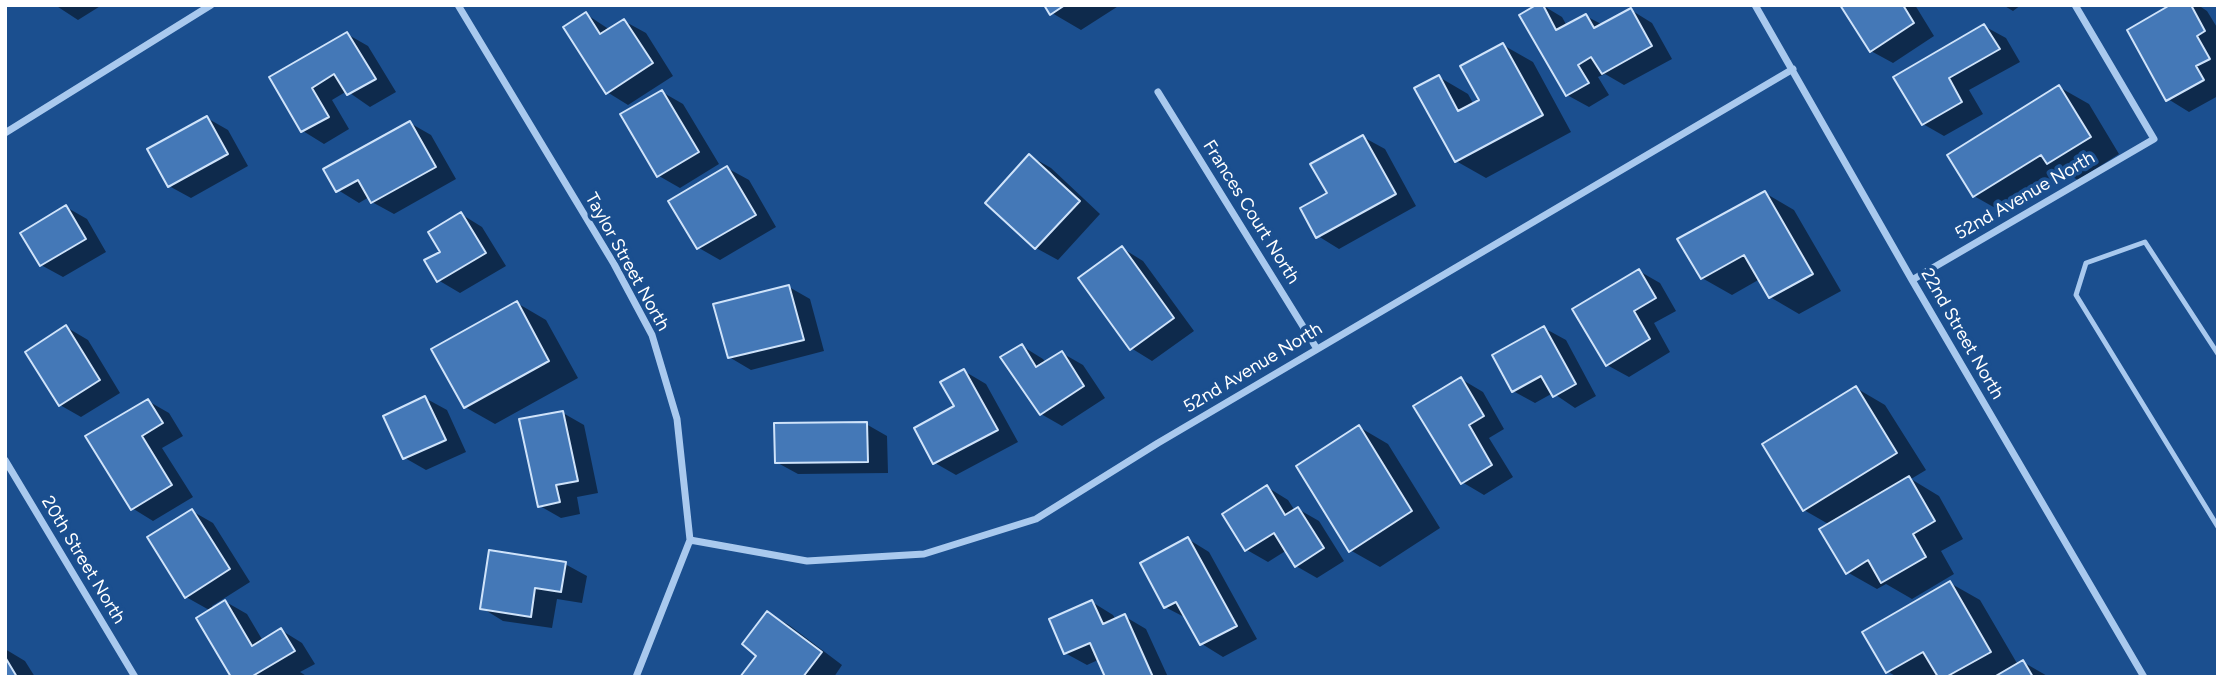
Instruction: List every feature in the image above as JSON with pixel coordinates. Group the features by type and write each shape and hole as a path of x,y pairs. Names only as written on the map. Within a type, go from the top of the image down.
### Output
{"street":[{"path":"5,132 211,5"},
{"name":"Taylor Street North","path":"458,5 614,264 652,335 677,419 690,540 636,677"},
{"name":"22nd Street North","path":"1755,5 2144,677"},
{"name":"52nd Avenue North","path":"1912,280 2154,139 2075,5"},
{"name":"52nd Avenue North","path":"690,540 807,561 924,554 1036,519 1158,443 1793,69"},
{"name":"Frances Court North","path":"1158,92 1317,349"},
{"name":"20th Street North","path":"5,460 135,677"}],"lane":[{"path":"2218,354 2145,242 2086,263 2076,295 2218,527"}],"building":[{"path":"1044,5 1065,5 1050,15"},
{"path":"1536,5 1543,5 1556,30 1586,14 1594,28 1631,8 1652,46 1602,74 1591,57 1578,65 1589,83 1566,96 1519,15"},
{"path":"1840,5 1903,5 1914,23 1870,52"},
{"path":"2170,5 2191,5 2205,31 2197,36 2210,59 2196,66 2204,80 2166,101 2127,30"},
{"path":"586,12 600,34 624,19 653,63 606,94 563,27"},
{"path":"1984,24 2000,49 1949,78 1962,102 1922,125 1893,77"},
{"path":"347,32 376,79 347,95 334,74 312,88 329,117 301,132 269,77"},
{"path":"1503,43 1543,115 1455,162 1414,88 1439,75 1458,111 1479,100 1460,66"},
{"path":"2059,85 2091,137 2047,164 2041,155 1973,197 1947,155"},
{"path":"662,90 699,152 657,177 620,114"},
{"path":"207,116 228,154 168,187 147,149"},
{"path":"410,121 436,167 371,203 358,180 336,192 323,169"},
{"path":"1363,135 1396,194 1316,238 1300,208 1327,193 1310,164"},
{"path":"1029,154 1080,201 1035,249 985,203"},
{"path":"727,166 756,215 697,249 668,201"},
{"path":"1765,191 1813,274 1769,298 1744,255 1701,279 1677,239"},
{"path":"66,205 86,239 40,266 20,233"},
{"path":"461,212 486,253 437,282 424,260 440,252 428,232"},
{"path":"1122,246 1174,318 1130,350 1078,278"},
{"path":"1639,269 1656,298 1634,311 1650,339 1606,366 1572,309"},
{"path":"789,285 804,340 728,358 713,304"},
{"path":"517,301 549,361 464,408 431,349"},
{"path":"66,325 100,380 59,406 25,352"},
{"path":"1544,326 1576,384 1553,397 1541,376 1512,392 1492,355"},
{"path":"1022,344 1036,367 1062,351 1084,386 1040,415 1000,357"},
{"path":"964,369 998,430 933,464 914,428 954,406 940,382"},
{"path":"1461,377 1484,416 1469,425 1492,465 1461,484 1413,406"},
{"path":"1856,386 1897,453 1803,511 1762,444"},
{"path":"425,396 446,440 403,459 383,416"},
{"path":"148,399 163,423 142,436 172,485 131,510 85,436"},
{"path":"563,411 578,481 556,485 560,502 538,507 519,419"},
{"path":"867,422 868,462 775,463 774,423"},
{"path":"1359,425 1412,511 1349,552 1296,466"},
{"path":"1909,476 1935,521 1913,534 1926,557 1881,583 1868,560 1846,574 1819,529"},
{"path":"1267,485 1285,515 1298,507 1324,548 1295,567 1274,533 1245,551 1222,514"},
{"path":"192,509 230,569 185,598 147,537"},
{"path":"1188,537 1237,626 1200,645 1176,602 1164,608 1140,563"},
{"path":"489,550 566,562 561,592 535,588 531,617 480,609"},
{"path":"1950,581 1991,652 1946,677 1938,677 1923,652 1886,673 1862,632"},
{"path":"225,600 252,646 281,628 295,651 251,677 231,677 196,618"},
{"path":"1092,600 1103,624 1125,614 1153,677 1105,677 1090,643 1064,654 1049,619"},
{"path":"767,611 822,652 803,677 740,677 756,656 742,644"},
{"path":"5,657 17,677 5,677"},
{"path":"2023,660 2033,677 1994,677"}]}
